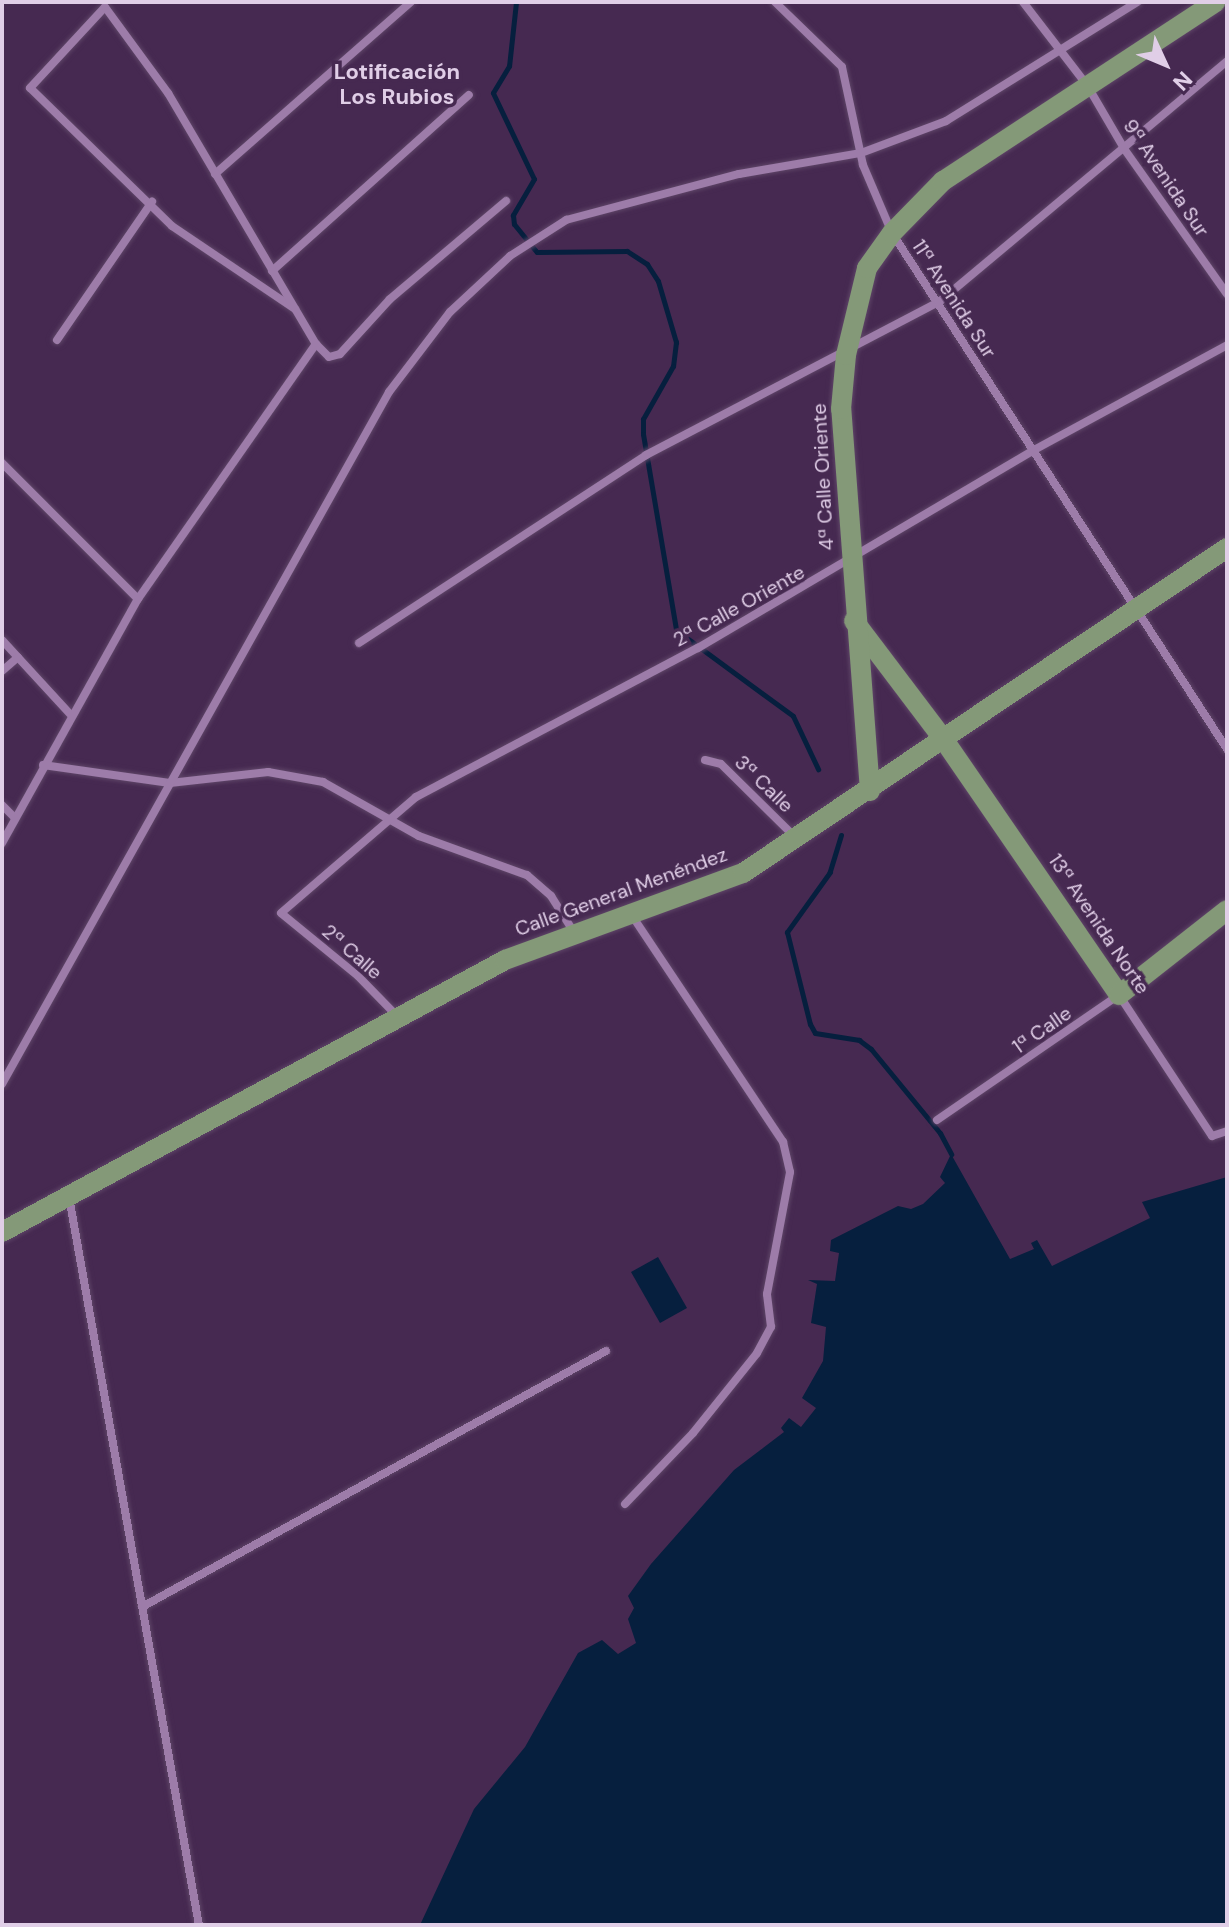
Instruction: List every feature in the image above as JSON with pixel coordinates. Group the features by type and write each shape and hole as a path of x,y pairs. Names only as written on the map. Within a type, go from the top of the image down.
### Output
{"main road":[{"name":"4ª Calle Oriente","path":"870,791 854,621 841,409 846,355 860,285 892,233 943,181 1215,2"},
{"name":"Calle General Menéndez","path":"2,1232 505,960 743,873 870,791 1132,609 1227,548"},
{"name":"13ª Avenida Norte","path":"854,621 944,740 1119,995"},
{"path":"1119,995 1227,910"}],"street":[{"path":"215,174 411,2"},
{"name":"11ª Avenida Sur","path":"775,2 842,67 861,153 892,233 939,302 1132,609 1227,749"},
{"name":"9ª Avenida Sur","path":"1023,2 1087,85 1125,150 1227,294"},
{"path":"2,1084 389,392 450,312 500,265 566,220 739,174 861,153 946,121 1137,2"},
{"path":"295,309 172,226 152,202 30,88 105,7 168,93 316,344 329,357 340,354 390,299 506,201"},
{"path":"359,643 646,455 846,355 939,302 1125,150 1227,61"},
{"path":"272,271 469,95"},
{"path":"57,340 152,202"},
{"path":"2,843 70,714 138,599 316,344"},
{"name":"2ª Calle Oriente","path":"281,913 416,797 852,561 1032,451 1227,345"},
{"path":"2,463 138,599"},
{"path":"2,640 70,714"},
{"path":"2,671 18,657"},
{"name":"3ª Calle","path":"705,760 721,764 798,839"},
{"path":"43,765 170,783 239,773 292,774 323,782 389,820 527,875 551,896 576,935"},
{"path":"2,805 15,818"},
{"name":"2ª Calle","path":"281,913 358,976 398,1017"},
{"path":"625,1504 693,1433 757,1353 771,1327 767,1294 790,1172 783,1142 632,916"},
{"name":"1ª Calle","path":"937,1120 984,1092 1119,995"},
{"name":"13ª Avenida Norte","path":"1119,995 1212,1136 1227,1131"},
{"path":"69,1196 199,1925"},
{"path":"142,1607 606,1351"}],"water":[{"path":"951,1154 1010,1259 1034,1249 1031,1243 1037,1240 1052,1266 1150,1218 1142,1202 1227,1177 1227,1925 420,1925 474,1809 525,1747 578,1653 602,1640 618,1654 636,1643 628,1619 634,1608 628,1596 651,1564 734,1470 784,1432 781,1428 789,1418 801,1427 816,1408 802,1398 823,1361 826,1327 811,1323 817,1284 808,1280 835,1281 839,1253 830,1251 831,1240 898,1206 911,1209 923,1204 945,1183 940,1177"},
{"path":"658,1257 687,1308 660,1323 631,1272"}],"waterway":[{"path":"516,2 509,66 493,93 534,179 513,215 514,224 537,252 627,251 647,264 658,281 676,342 673,366 643,419 643,434 676,630 793,716 818,769"},
{"path":"841,835 830,872 787,932 810,1024 815,1033 859,1040 871,1049 940,1133 951,1154"}],"district":[{"name":"Lotificación Los Rubios","path":"397,84"}]}
